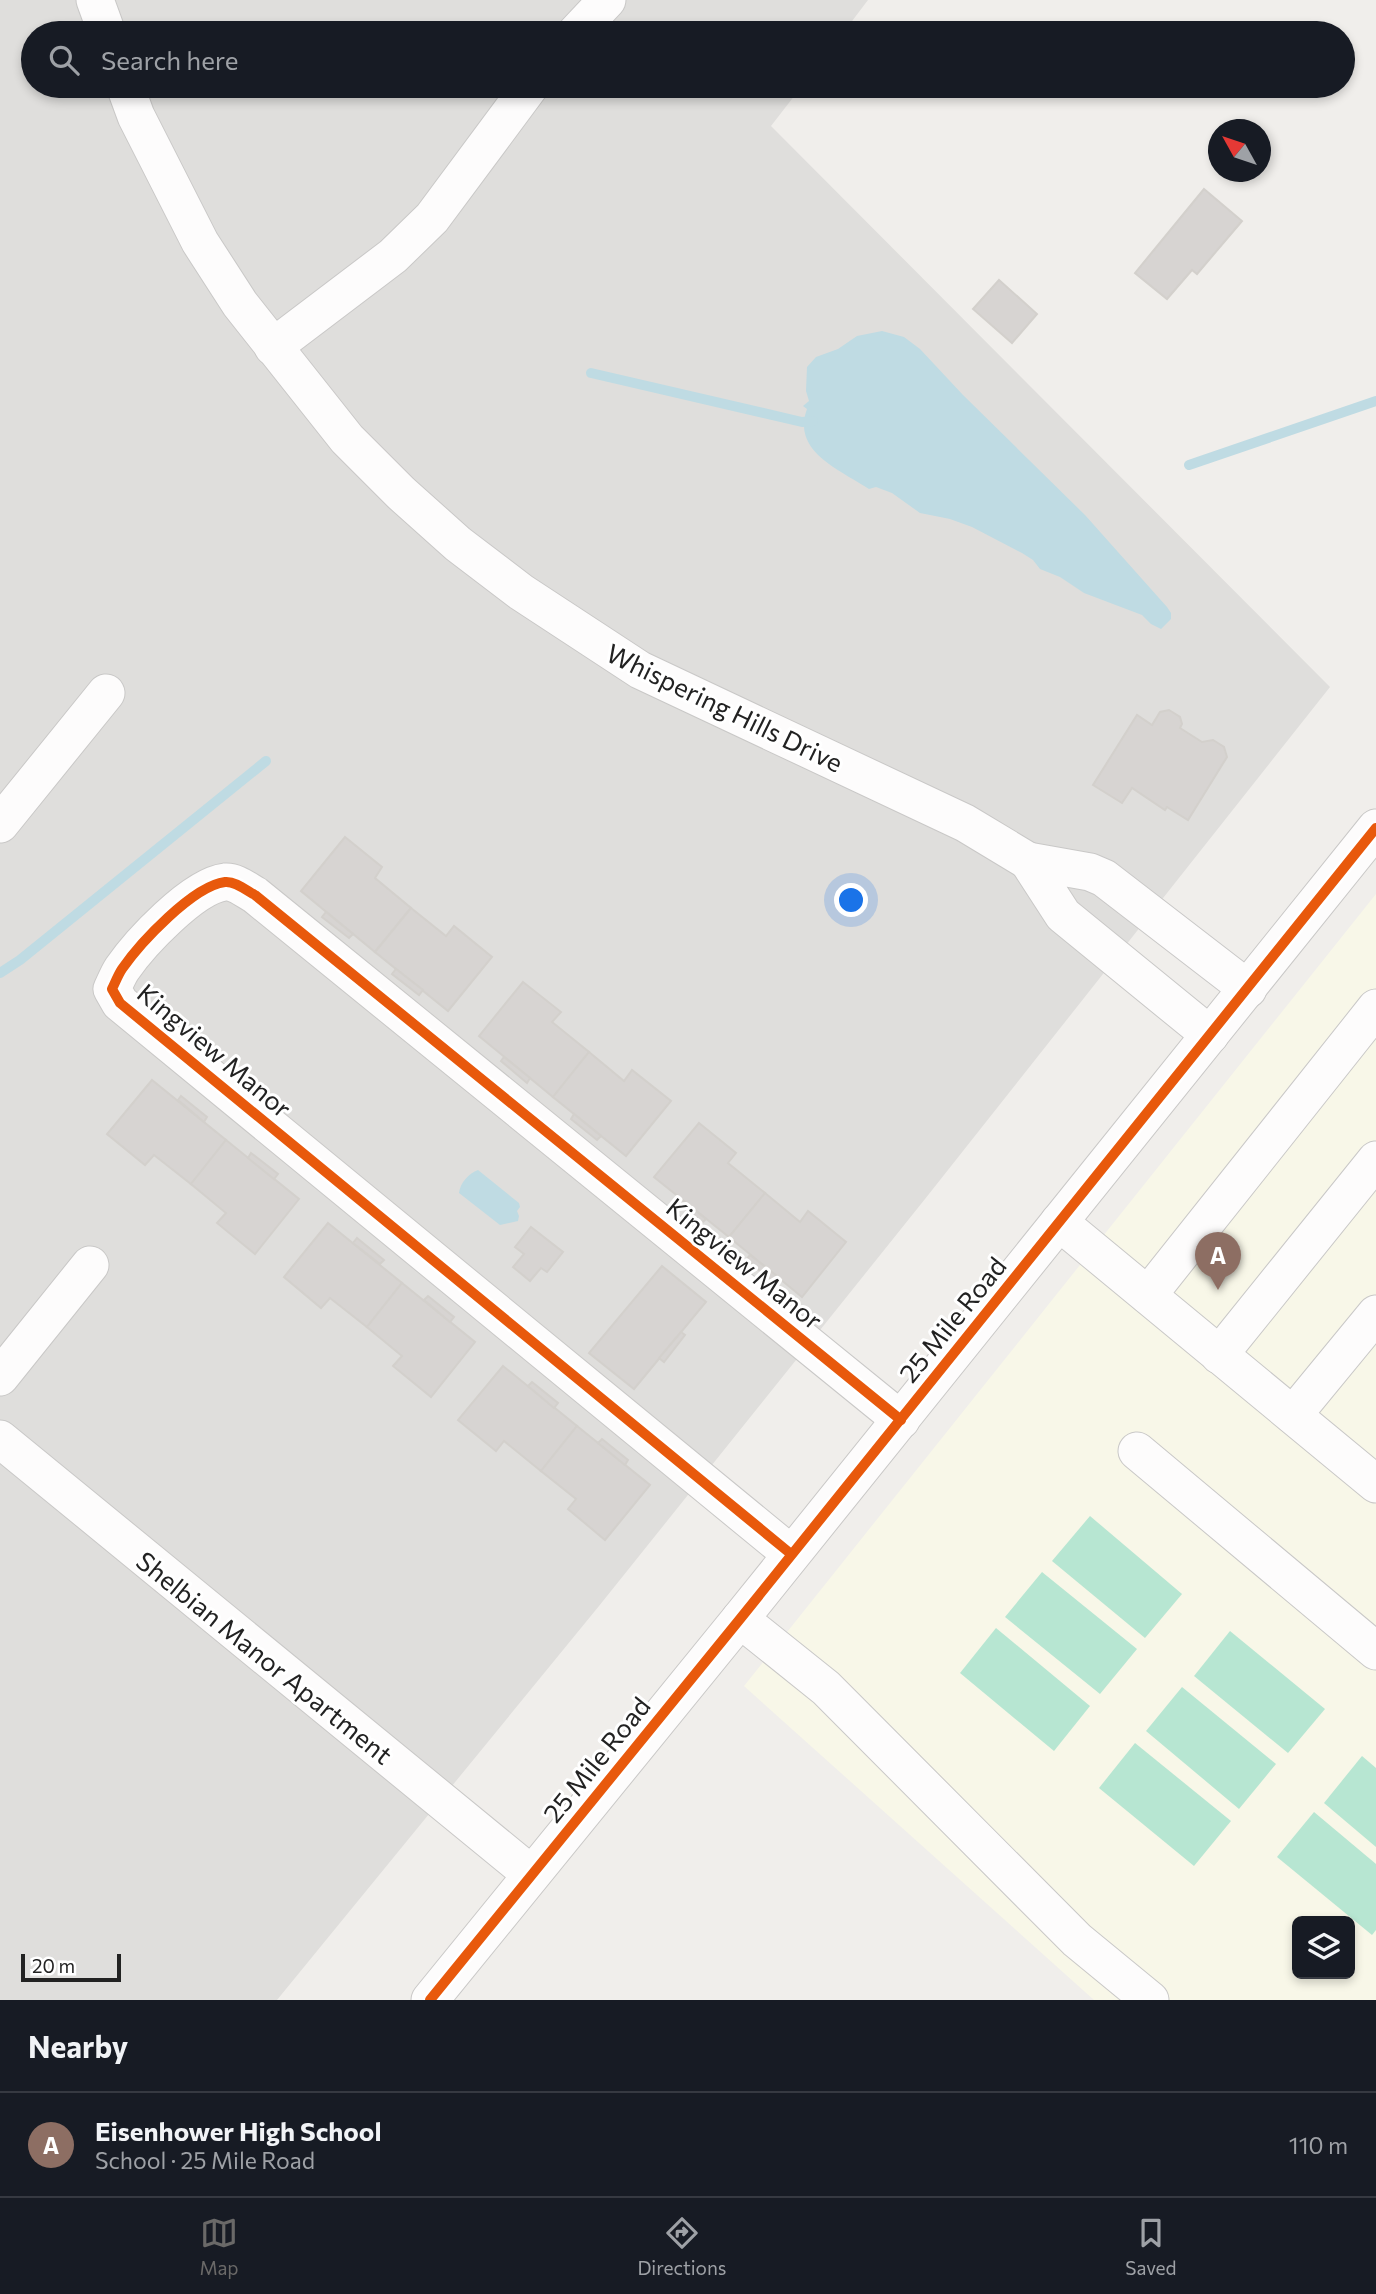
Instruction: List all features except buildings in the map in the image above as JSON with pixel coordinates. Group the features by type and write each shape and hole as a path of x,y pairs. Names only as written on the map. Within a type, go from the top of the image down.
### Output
{"street":[{"path":"95,0 103,21"},
{"path":"587,21 607,0"},
{"name":"Whispering Hills Drive","path":"129,98 200,242 233,294 347,439 401,493 458,544 532,600 639,670 965,823 1028,861 1090,872 1104,878 1248,989"},
{"path":"273,347 393,256 432,218 521,98"},
{"path":"0,824 106,693"},
{"name":"25 Mile Road","path":"430,2000 901,1420 1376,828"},
{"name":"Whispering Hills Drive","path":"1028,861 1063,915 1210,1035"},
{"name":"Kingview Manor","path":"791,1554 120,1003 112,989 121,970 160,925 209,886 228,882 255,894 901,1420"},
{"path":"1148,1295 1376,1008"},
{"path":"1219,1355 1376,1160"},
{"path":"1059,1222 1293,1415 1371,1470"},
{"path":"0,1377 90,1265"},
{"path":"1293,1415 1376,1314"},
{"name":"Shelbian Manor Apartment","path":"0,1439 531,1874"},
{"path":"1138,1451 1376,1651"},
{"path":"740,1619 826,1688 1077,1940 1150,2000"}],"shaded area":[{"path":"0,0 868,0 852,21 21,21 21,98 793,98 771,126 1330,687 599,1606 277,2000 0,2000"},
{"path":"1376,894 1376,2000 1094,2000 744,1686"}],"green space":[{"path":"1090,1516 1182,1594 1145,1638 1052,1561"},
{"path":"1042,1572 1137,1649 1100,1694 1005,1617"},
{"path":"996,1628 1090,1706 1054,1751 960,1673"},
{"path":"1230,1631 1325,1709 1288,1753 1194,1676"},
{"path":"1182,1687 1276,1764 1239,1809 1146,1731"},
{"path":"1135,1743 1231,1821 1194,1866 1099,1788"},
{"path":"1362,1756 1376,1768 1376,1847 1324,1803"},
{"path":"1314,1812 1376,1864 1376,1930 1372,1935 1355,1921 1355,1916 1349,1916 1277,1857"}],"water":[{"path":"882,331 904,337 920,349 1085,515 1171,613 1171,619 1161,629 1142,615 1084,593 1060,577 1040,569 1022,553 972,527 920,513 892,493 876,487 869,489 833,467 812,448 806,437 804,424 807,409 803,406 809,401 806,391 807,367 816,357 838,349 857,336"},
{"path":"478,1170 519,1203 518,1221 500,1225 459,1193 466,1179"}],"waterway":[{"path":"591,373 802,422 813,421"},
{"path":"1189,465 1376,401"},
{"path":"0,973 20,960 266,761"}],"cycle path":[{"path":"430,2000 1376,828"},
{"path":"791,1554 120,1003 112,989 130,958 168,917 198,894 225,882 244,888 901,1420"}],"place":[{"name":"Eisenhower High School","path":"1218,1290"}]}
